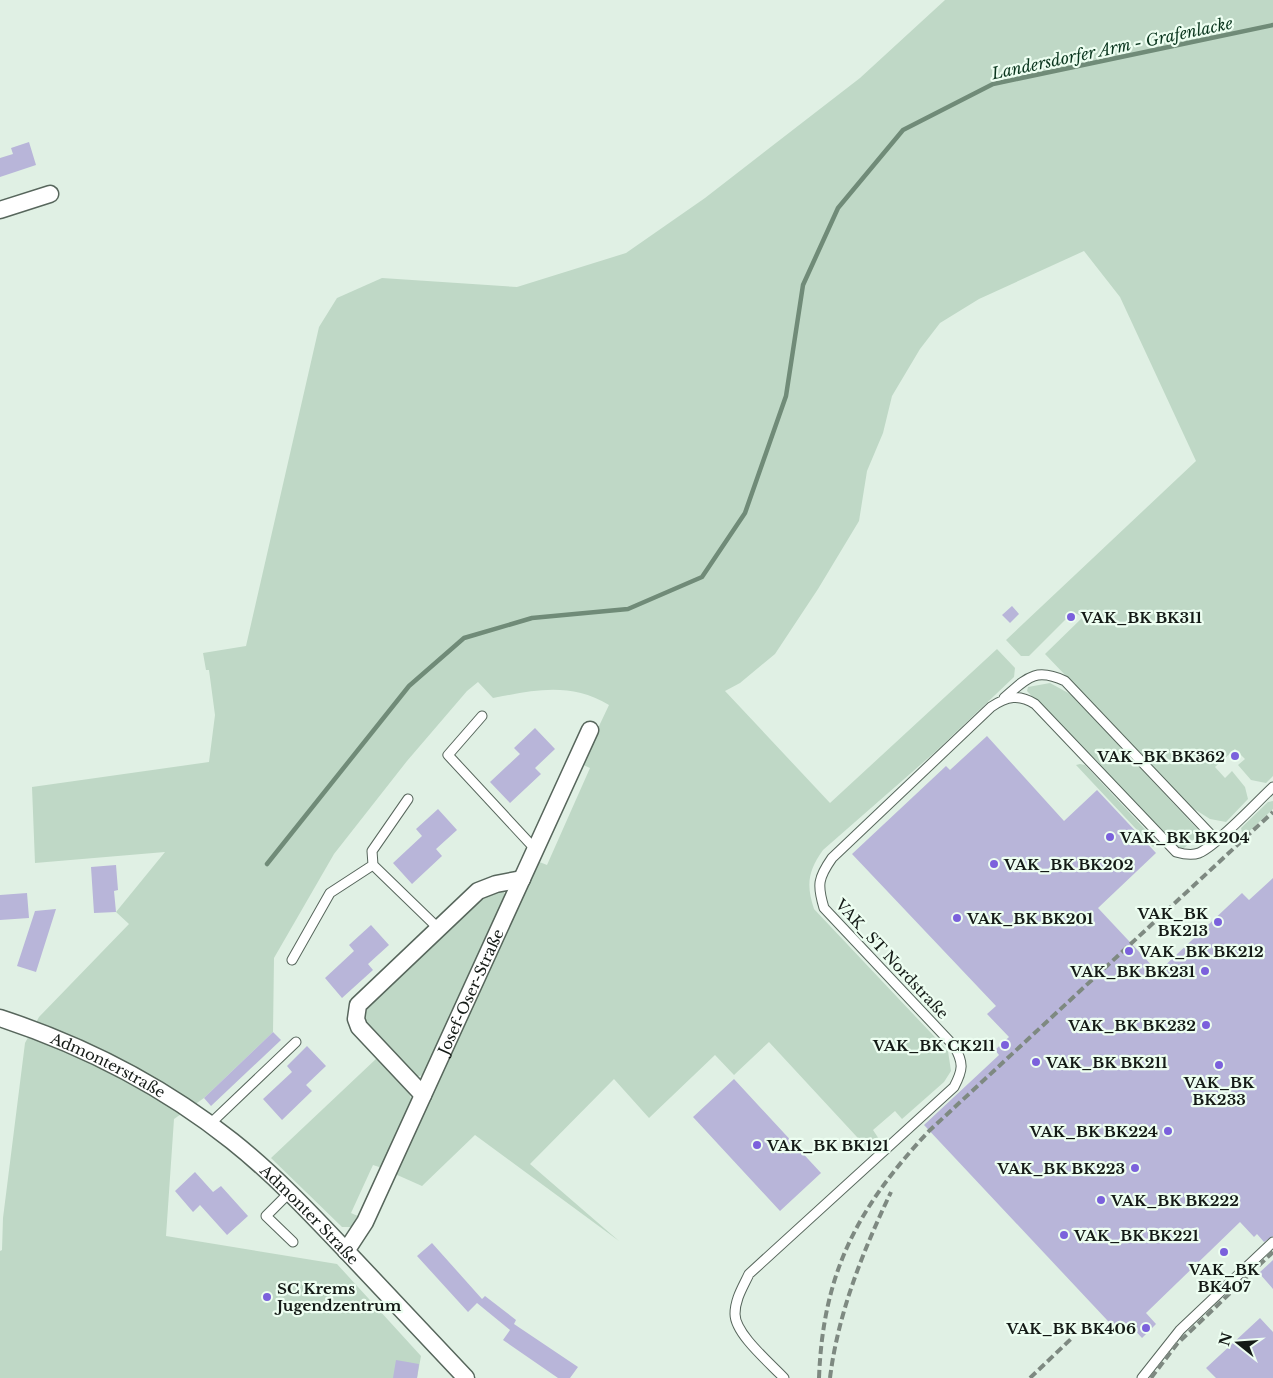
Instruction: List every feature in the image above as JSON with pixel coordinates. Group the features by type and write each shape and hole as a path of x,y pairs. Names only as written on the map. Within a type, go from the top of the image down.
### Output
{"street":[{"path":"0,210 50,194"},
{"name":"Josef-Oser-Straße","path":"346,1250 365,1222 590,730"},
{"path":"423,1095 359,1027 356,1012 364,999 438,928 486,886 522,879"},
{"name":"Admonterstraße","path":"0,1018 70,1042 113,1064 210,1124"},
{"name":"Admonter Straße","path":"210,1124 254,1159 290,1192 466,1378"}],"lane":[{"name":"VAK_ST Nordstraße","path":"784,1378 742,1333 734,1315 738,1296 749,1274 954,1087 961,1073 961,1058 954,1046 824,908 818,891 821,874 832,858 991,707 1028,677 1038,674 1051,675 1065,681 1216,840"},
{"path":"1002,700 1014,697 1025,698 1035,704 1176,852 1187,855 1198,853 1216,840 1273,787"},
{"path":"482,716 448,754 536,850"},
{"path":"408,799 372,851 373,865 438,928"},
{"path":"292,960 330,893 373,865"},
{"path":"210,1124 296,1042"},
{"path":"290,1192 266,1216 292,1242"},
{"path":"1142,1378 1180,1330 1273,1242"}],"green space":[{"path":"945,0 1273,0 1273,776 1266,783 1251,780 1238,765 1245,759 1235,749 1215,767 1225,778 1232,771 1245,787 1248,799 1226,822 1210,819 1191,807 1045,654 1083,617 1073,612 1068,612 1066,619 1029,656 1021,656 1006,640 1196,461 1120,297 1084,251 979,299 940,323 920,349 892,396 883,433 867,471 859,521 818,589 775,654 740,683 725,691 830,803 997,649 1015,668 1014,677 935,752 823,850 811,872 809,885 814,909 948,1051 951,1071 944,1082 902,1119 895,1111 873,1130 879,1139 869,1150 769,1042 734,1075 715,1055 649,1118 614,1079 530,1164 619,1241 475,1135 422,1186 395,1174 537,861 547,865 590,768 581,764 609,705 580,693 552,690 523,692 493,698 478,682 467,691 407,761 334,854 274,958 273,1032 204,1098 174,1119 166,1236 337,1264 421,1356 417,1378 0,1378 0,1251 2,1250 3,1218 25,1043 39,1017 129,924 116,912 165,852 35,863 32,787 209,762 215,715 209,670 206,670 203,653 246,646 319,327 337,298 382,278 517,287 626,253 705,198 860,78"},
{"path":"1050,683 1072,695 1201,833 1183,849 1177,847 1138,809 1115,785 1096,760 1081,749 1027,691 1028,687"},
{"path":"1076,765 1085,765 1157,842 1153,847"},
{"path":"1273,801 1273,809 1243,837 1241,828 1268,802"},
{"path":"501,889 504,891 505,898 424,1075 414,1077 363,1026 364,1008 481,895"},
{"path":"377,1058 409,1093 412,1101 382,1168 373,1165 351,1213 360,1217 353,1227 342,1227 271,1158"}],"building":[{"path":"29,142 36,165 0,177 0,158 13,154 11,148"},
{"path":"1012,606 1019,614 1010,623 1002,615"},
{"name":"VAK_BK BK311","path":"1071,611 1077,617 1071,623 1065,617"},
{"path":"535,728 555,749 535,768 541,774 510,803 490,782 520,754 514,748"},
{"path":"987,736 1064,821 1097,790 1156,853 1098,908 1158,972 1242,893 1249,900 1273,878 1273,1236 1264,1242 1257,1234 1254,1237 1240,1222 1146,1313 1156,1324 1142,1338 1132,1327 1122,1336 924,1125 999,1055 995,1050 1009,1037 987,1014 996,1006 852,854 946,766 950,770"},
{"path":"438,809 457,830 436,849 442,856 412,884 393,863 422,836 416,829"},
{"path":"116,865 118,890 114,891 116,912 94,913 91,867"},
{"path":"27,893 29,918 0,920 0,895"},
{"path":"56,909 36,972 17,966 35,911"},
{"path":"371,925 389,945 368,964 373,970 342,998 325,978 354,951 349,945"},
{"path":"273,1032 281,1040 211,1106 204,1098"},
{"path":"307,1046 326,1066 306,1085 312,1091 282,1120 263,1099 292,1072 287,1066"},
{"name":"VAK_BK BK121","path":"734,1079 821,1173 780,1211 693,1117"},
{"path":"195,1172 213,1192 221,1186 248,1216 227,1235 200,1205 193,1212 175,1191"},
{"path":"432,1243 482,1299 485,1296 516,1320 514,1324 578,1367 570,1378 558,1378 503,1340 510,1330 477,1303 468,1312 417,1256"},
{"path":"1273,1260 1273,1289 1259,1273"},
{"path":"1260,1318 1273,1332 1273,1378 1216,1378 1206,1368"},
{"path":"396,1360 419,1364 417,1378 393,1378"}],"waterway":[{"name":"Landersdorfer Arm - Grafenlacke","path":"267,864 409,686 464,638 532,618 628,609 702,577 745,513 786,396 803,285 838,208 903,130 993,84 1273,25"}],"railway":[{"path":"819,1378 822,1340 828,1305 837,1273 849,1243 864,1215 882,1187 904,1159 929,1131 1273,812"},
{"path":"830,1378 845,1306 871,1237 891,1192"},
{"path":"1151,1378 1177,1344 1273,1252"},
{"path":"1030,1378 1073,1337"}],"place":[{"name":"VAK_BK BK311","path":"1071,617"},
{"name":"VAK_BK BK362","path":"1235,756"},
{"name":"VAK_BK BK204","path":"1110,837"},
{"name":"VAK_BK BK202","path":"994,864"},
{"name":"VAK_BK BK201","path":"957,918"},
{"name":"VAK_BK BK213","path":"1218,922"},
{"name":"VAK_BK BK212","path":"1129,951"},
{"name":"VAK_BK BK231","path":"1205,971"},
{"name":"VAK_BK BK232","path":"1206,1025"},
{"name":"VAK_BK CK211","path":"1005,1045"},
{"name":"VAK_BK BK211","path":"1036,1062"},
{"name":"VAK_BK BK233","path":"1219,1065"},
{"name":"VAK_BK BK224","path":"1168,1131"},
{"name":"VAK_BK BK121","path":"757,1145"},
{"name":"VAK_BK BK223","path":"1135,1168"},
{"name":"VAK_BK BK222","path":"1101,1200"},
{"name":"VAK_BK BK221","path":"1064,1235"},
{"name":"VAK_BK BK407","path":"1224,1252"},
{"name":"SC Krems Jugendzentrum","path":"267,1297"},
{"name":"VAK_BK BK406","path":"1146,1328"}]}
